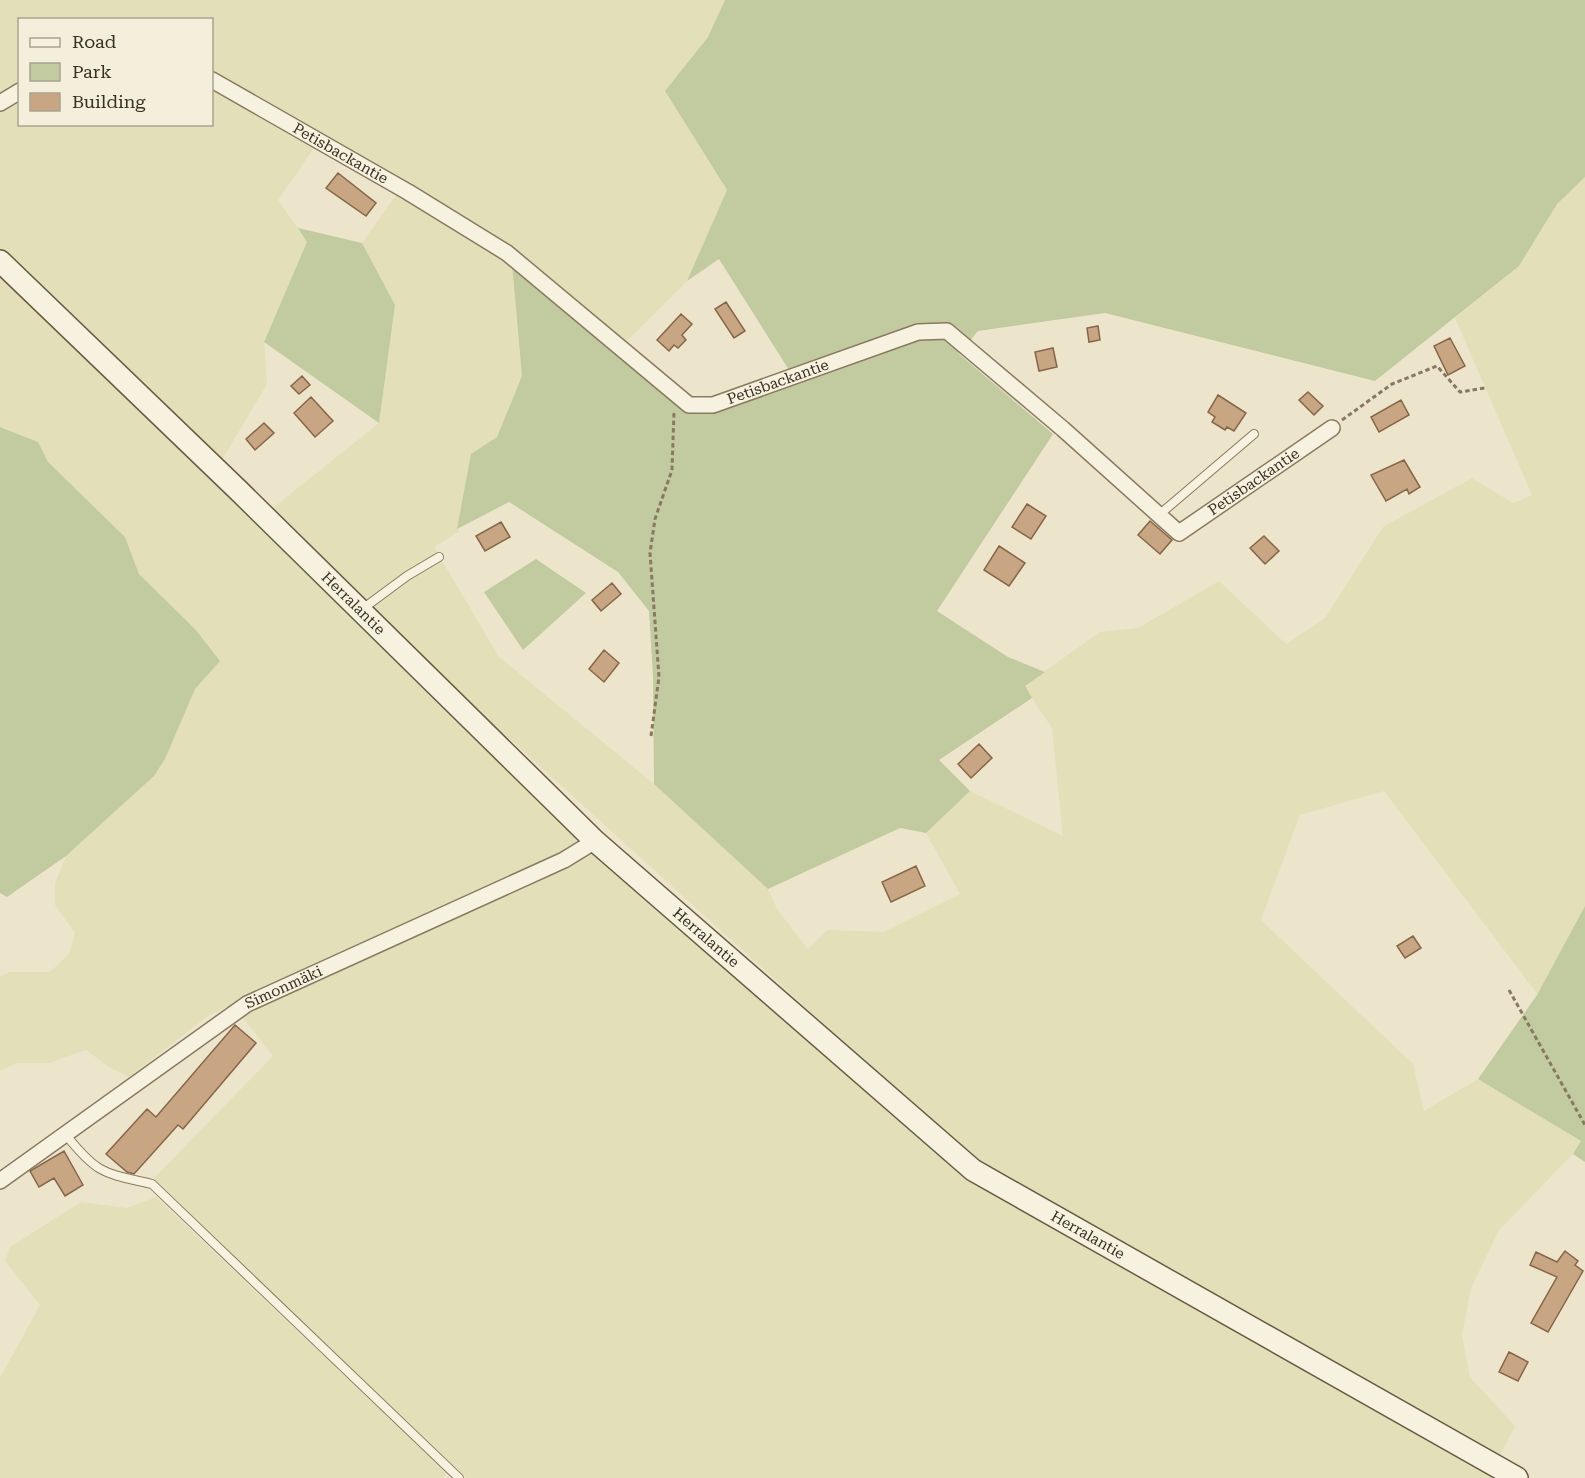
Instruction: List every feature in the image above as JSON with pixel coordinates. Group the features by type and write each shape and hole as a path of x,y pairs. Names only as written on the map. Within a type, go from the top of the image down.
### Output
{"street":[{"name":"Petisbackantie","path":"213,81 408,192 507,253 689,405 713,405 918,332 947,331 1160,514 1179,533 1332,428"},
{"path":"0,103 18,92"},
{"name":"Herralantie","path":"0,261 237,489 595,842 973,1170 1517,1478"},
{"name":"Simonmäki","path":"0,1181 247,1004 564,860 595,842"}],"lane":[{"path":"1160,514 1254,434"},
{"path":"359,611 407,576 439,557"},
{"path":"66,1135 90,1164 109,1174 152,1184 459,1478"}],"path":[{"path":"1332,428 1392,384 1437,366 1460,392 1485,388"},
{"path":"651,736 659,677 650,553 655,519 672,470 673,426 677,394"},
{"path":"1509,990 1585,1125"}],"shaded area":[{"path":"0,0 725,0 708,37 665,91 727,190 687,281 624,344 512,264 522,376 497,437 471,454 458,532 434,547 499,657 654,784 768,889 777,909 808,949 827,930 884,932 960,894 926,833 970,791 1063,836 1052,728 1024,686 1100,632 1138,628 1219,581 1286,644 1325,618 1383,527 1472,478 1513,503 1532,495 1455,318 1519,266 1557,204 1585,177 1585,906 1538,995 1384,791 1300,815 1261,920 1413,1064 1424,1111 1478,1079 1582,1142 1499,1230 1471,1288 1462,1335 1470,1377 1515,1426 1499,1457 976,1162 361,604 268,512 379,423 395,305 362,243 401,188 319,141 278,200 308,242 264,341 267,384 219,465 0,251"},
{"path":"0,275 354,618 969,1177 1501,1478 466,1478 153,1179 273,1056 232,1004 208,1016 129,1077 109,1067 86,1050 49,1063 17,1063 0,1071 0,976 10,972 50,972 69,954 75,933 55,905 55,883 66,856 154,776 165,759 195,689 220,661 195,629 139,574 125,537 48,462 38,442 0,427"},
{"path":"156,1197 447,1473 443,1478 0,1478 0,1378 40,1305 5,1261 10,1247 81,1202 127,1208"}],"green space":[{"path":"725,0 1585,0 1585,177 1557,204 1519,266 1375,381 1105,313 978,331 959,354 1053,434 937,611 1008,657 1045,672 1025,686 1032,698 939,760 970,791 926,833 900,828 768,889 654,784 653,676 649,611 618,572 509,502 457,529 471,454 497,437 522,376 512,264 688,409 796,381 719,259 687,281 727,190 665,91 708,37"},
{"path":"298,228 362,243 395,305 379,423 264,342 307,242"},
{"path":"0,427 38,442 48,462 125,537 139,574 195,629 220,661 195,689 165,759 154,776 66,856 7,897 0,893"},
{"path":"536,559 586,593 523,650 484,592"},
{"path":"1585,906 1585,1162 1573,1154 1581,1141 1478,1079 1537,995"}],"building":[{"path":"338,173 376,203 366,216 326,188"},
{"path":"726,302 745,331 734,338 715,309"},
{"path":"681,314 692,324 682,335 686,340 678,348 674,345 669,351 657,340"},
{"path":"1098,326 1100,340 1089,342 1087,328"},
{"path":"1450,338 1465,366 1448,375 1434,346"},
{"path":"1053,348 1057,367 1039,371 1035,352"},
{"path":"302,376 310,385 299,394 291,386"},
{"path":"1308,392 1323,406 1314,415 1299,400"},
{"path":"1218,395 1246,413 1234,431 1227,427 1225,430 1212,422 1215,417 1208,412"},
{"path":"311,397 333,421 315,437 294,413"},
{"path":"1401,400 1409,415 1379,432 1371,417"},
{"path":"264,423 274,433 255,450 246,439"},
{"path":"1404,460 1420,487 1409,494 1407,489 1386,501 1371,475"},
{"path":"1027,504 1046,516 1031,539 1012,527"},
{"path":"1150,521 1172,540 1160,554 1138,535"},
{"path":"501,522 510,537 485,551 476,536"},
{"path":"1264,536 1279,551 1265,564 1250,548"},
{"path":"999,546 1025,563 1009,586 984,570"},
{"path":"612,583 621,594 601,611 592,600"},
{"path":"604,650 619,663 604,682 589,669"},
{"path":"979,744 992,758 971,778 958,764"},
{"path":"916,866 925,886 891,902 882,882"},
{"path":"1413,936 1421,948 1405,958 1397,946"},
{"path":"235,1025 256,1043 183,1129 178,1125 134,1174 127,1172 106,1154 147,1109 156,1117"},
{"path":"64,1151 83,1185 65,1196 54,1178 39,1187 30,1171"},
{"path":"1565,1251 1578,1261 1575,1265 1583,1271 1548,1332 1531,1323 1557,1277 1530,1265 1536,1252 1557,1262"},
{"path":"1509,1352 1528,1362 1518,1381 1499,1372"}]}
